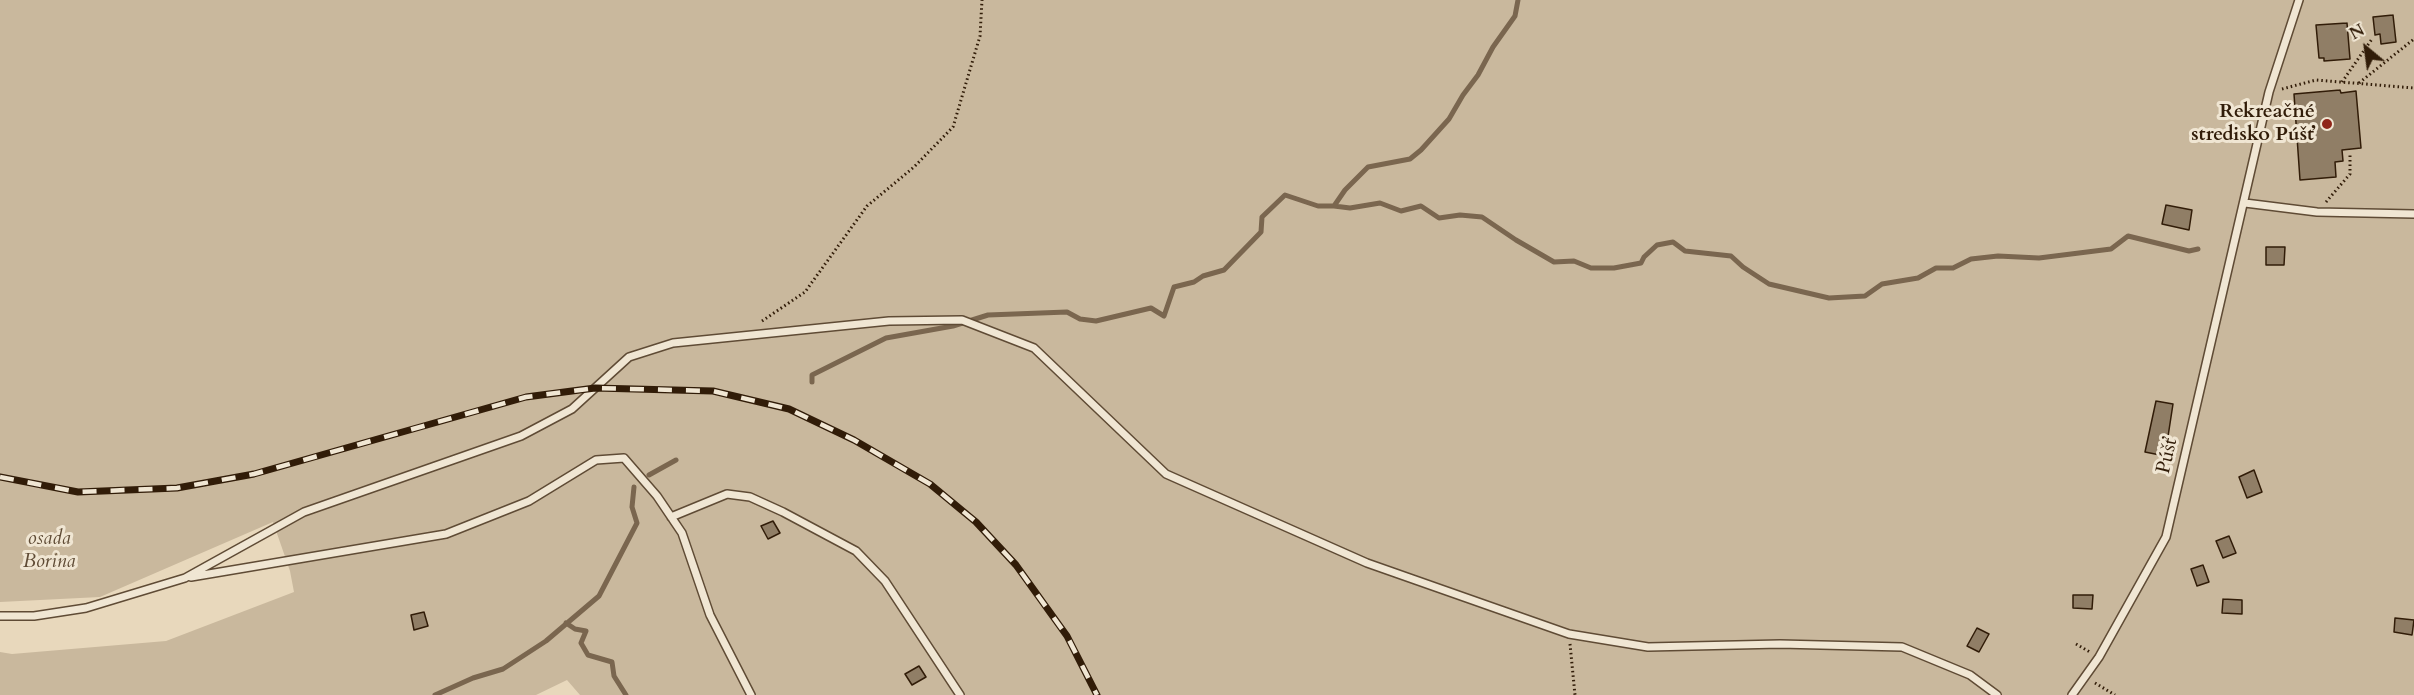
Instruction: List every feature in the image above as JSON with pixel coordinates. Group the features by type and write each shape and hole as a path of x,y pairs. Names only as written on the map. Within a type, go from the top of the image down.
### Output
{"lane":[{"name":"Púšť","path":"2072,695 2086,677 2166,537 2269,92 2299,0"},
{"path":"2245,203 2317,212 2414,214"},
{"path":"185,578 304,512 521,436 572,409 629,357 673,343 889,321 962,321 1034,348 1166,474 1367,563 1569,634 1648,647 1780,644 1902,647 1970,675 1997,695"},
{"path":"0,616 34,616 86,608 185,578 446,534 529,501 596,460 624,458 657,496 682,533 710,615 751,695"},
{"path":"671,517 727,494 750,497 856,551 885,581 960,695"}],"path":[{"path":"758,324 805,292 867,206 914,167 953,127 980,36 982,0"},
{"path":"2342,82 2372,39"},
{"path":"2358,84 2414,39"},
{"path":"2269,92 2316,80 2414,88"},
{"path":"2317,212 2349,174 2350,153"},
{"path":"1569,634 1575,695"},
{"path":"2086,677 2115,695"}],"green space":[{"name":"osada Borina","path":"0,0 2414,0 2414,695 580,695 567,680 536,695 0,695 0,652 12,654 166,641 294,592 290,571 273,522 100,597 0,602"}],"building":[{"path":"2393,15 2396,42 2381,44 2380,34 2375,35 2373,17"},
{"path":"2347,23 2350,59 2324,61 2324,58 2319,58 2316,25"},
{"name":"Rekreačné stredisko Púšť","path":"2340,90 2341,93 2356,91 2361,148 2342,150 2343,161 2335,162 2336,177 2300,180 2294,94"},
{"path":"2166,205 2192,210 2189,230 2162,224"},
{"path":"2266,247 2285,247 2284,265 2266,265"},
{"path":"2156,401 2173,404 2165,456 2145,452"},
{"path":"2254,470 2262,492 2247,498 2239,477"},
{"path":"773,521 780,533 768,539 761,526"},
{"path":"2229,536 2236,553 2223,558 2216,541"},
{"path":"2203,565 2209,582 2197,586 2191,569"},
{"path":"2073,595 2093,595 2092,609 2073,608"},
{"path":"2223,599 2242,600 2242,614 2222,613"},
{"path":"424,612 428,626 414,630 411,615"},
{"path":"2395,618 2414,620 2412,635 2394,632"},
{"path":"1977,628 1989,634 1979,652 1967,646"},
{"path":"919,666 926,677 912,685 905,674"}],"waterway":[{"path":"812,382 812,375 886,338 953,326 988,315 1067,312 1080,319 1096,321 1151,308 1164,316 1174,287 1224,270 1261,232 1262,217 1285,195 1318,206 1334,206 1345,190 1368,167 1410,159 1421,150 1449,119 1478,75 1493,47 1515,16 1518,0"},
{"path":"1334,206 1350,208 1380,203 1401,211 1421,206 1439,218 1460,215 1482,217 1554,262 1574,261 1591,268 1614,268 1641,263 1657,245 1673,242 1685,251 1731,256 1769,284 1829,298 1865,296 1882,284 1918,278 1936,268 1953,268 1971,259 1998,256 2039,258 2111,249 2128,236 2189,251 2198,249"},
{"path":"649,475 676,460"},
{"path":"435,695 473,678 503,669 546,641 599,596 637,523 632,507 634,487"},
{"path":"566,623 575,629 586,631 581,643 588,655 612,662 614,676 626,695"}],"railway":[{"path":"0,477 78,492 177,488 254,474 526,397 595,388 713,391 789,409 854,440 930,484 976,522 1016,565 1067,636 1097,695"}],"place":[{"name":"Rekreačné stredisko Púšť","path":"2327,124"}]}
